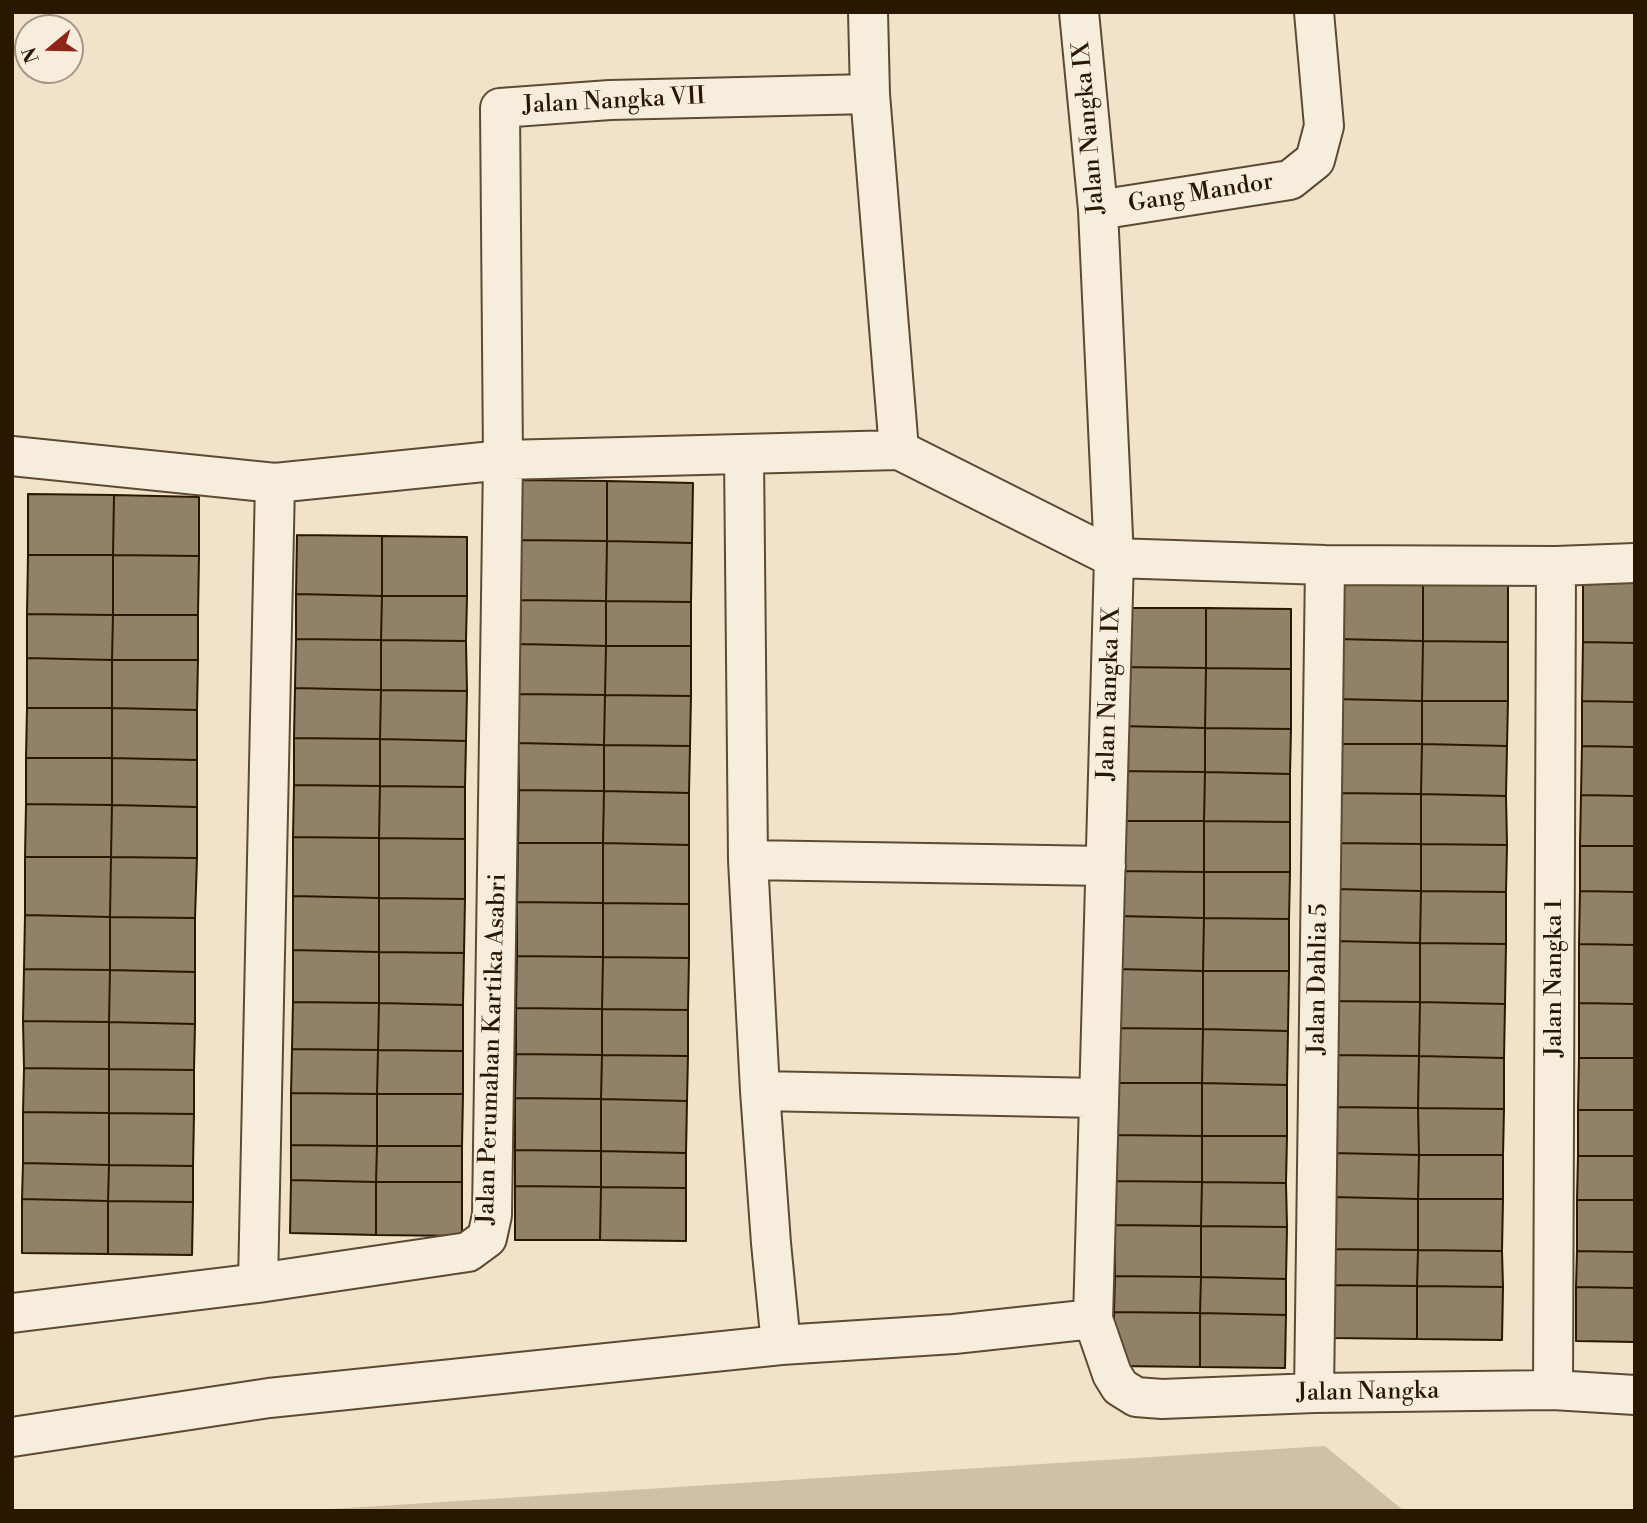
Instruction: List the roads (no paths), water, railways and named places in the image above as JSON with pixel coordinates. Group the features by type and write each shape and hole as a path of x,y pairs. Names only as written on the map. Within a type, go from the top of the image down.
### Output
{"street":[{"path":"868,12 870,94 899,450"},
{"name":"Jalan Nangka IX","path":"1079,12 1098,210 1114,558 1093,1319 1112,1374"},
{"name":"Gang Mandor","path":"1098,210 1290,180 1315,160 1324,126 1314,12"},
{"name":"Jalan Nangka VII","path":"503,460 500,108 610,100 870,94"},
{"path":"12,456 275,484 503,460 899,450 1114,558 1325,565 1556,566 1635,563"},
{"path":"744,455 748,860 760,1091 781,1345"},
{"name":"Jalan Perumahan Kartika Asabri","path":"12,1313 258,1283 468,1252 487,1238 492,1215 503,460"},
{"path":"258,1283 275,484"},
{"name":"Jalan Dahlia 5","path":"1314,1393 1325,565"},
{"name":"Jalan Nangka 1","path":"1553,1391 1556,566"},
{"path":"748,860 1106,866"},
{"path":"760,1091 1098,1098"},
{"path":"12,1437 269,1398 781,1345 954,1335 1093,1319"},
{"name":"Jalan Nangka","path":"1112,1374 1120,1387 1136,1397 1162,1399 1314,1393 1553,1391 1635,1395"}]}
